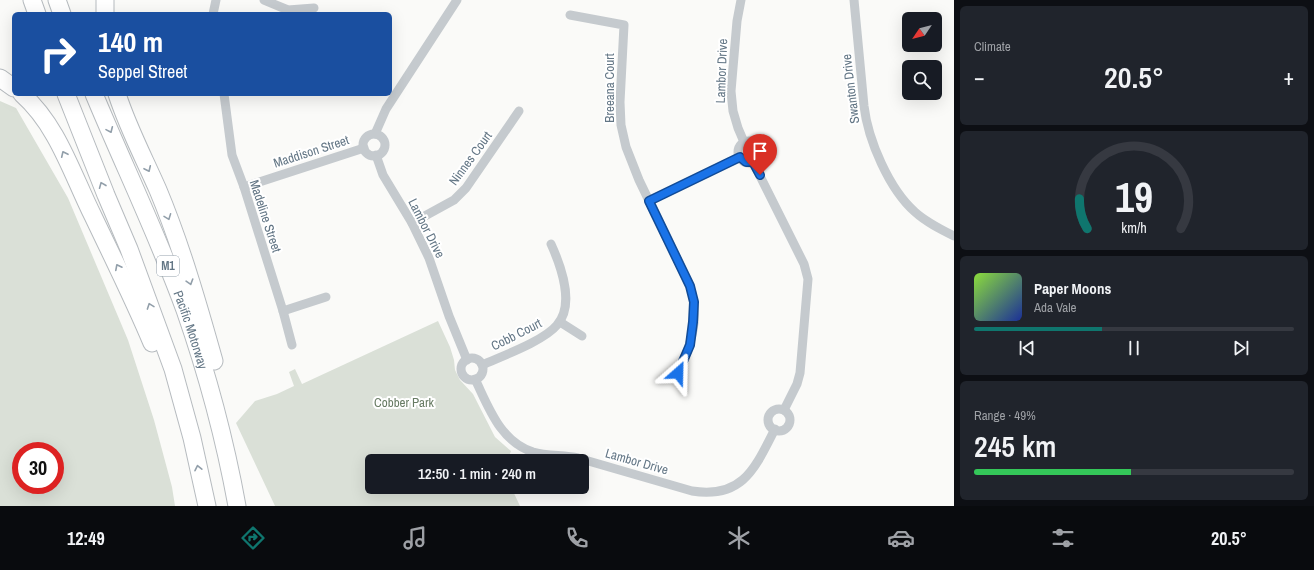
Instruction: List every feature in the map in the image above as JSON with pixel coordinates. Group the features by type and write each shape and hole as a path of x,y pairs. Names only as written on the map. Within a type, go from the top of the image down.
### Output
{"highway":[{"path":"32,0 36,12"},
{"path":"57,0 61,12"},
{"path":"105,0 105,12"},
{"path":"0,78 12,87"},
{"path":"24,96 40,114 57,139 122,275 157,354 173,369"},
{"name":"M1","path":"67,96 100,180 130,249 173,369 192,438 207,506"},
{"name":"Pacific Motorway","path":"95,96 140,200 185,310 201,360 224,444 237,506"},
{"path":"118,96 128,127 160,196 189,280 213,359 226,409 224,444"}],"street":[{"path":"213,12 216,0"},
{"path":"264,0 288,10 314,8"},
{"path":"375,134 386,109 457,0"},
{"name":"Lambor Drive","path":"741,0 736,21 732,97 735,120 744,142"},
{"name":"Swanton Drive","path":"854,0 866,118 874,146 893,184 910,207 929,223 954,236"},
{"name":"Breeana Court","path":"570,15 624,25 620,96 621,125 629,158 690,286 694,302 693,329 690,345 678,373"},
{"name":"Madeline Street","path":"227,96 232,155 244,187 283,311 292,345"},
{"name":"Ninnes Court","path":"412,223 454,200 466,188 519,111"},
{"path":"375,134 382,137 385,143 384,149 376,155 369,154 364,148 367,136 375,134"},
{"path":"751,141 757,144 759,154 756,160 753,162 746,162 740,157 738,149 744,142 751,141"},
{"name":"Maddison Street","path":"244,187 364,148"},
{"name":"Lambor Drive","path":"376,155 383,175 412,223 429,258 449,316 467,360 463,364 462,374 468,379 475,379 497,425 512,441 522,448 543,454 565,455 578,458 692,491 704,493 717,492 738,484 754,469 775,429"},
{"path":"649,201 740,157"},
{"path":"753,162 804,264 808,279 800,373 797,384 784,410"},
{"name":"Cobb Court","path":"482,365 540,338 553,330 563,317 565,291 558,262 551,244"},
{"path":"283,311 326,297"},
{"name":"Cobb Court","path":"560,322 582,336"},
{"path":"467,360 474,359 482,365 482,374 475,379"},
{"path":"773,410 784,410 790,417 790,423 784,429 780,430 770,426 770,415 773,410"}],"green space":[{"path":"0,101 16,108 68,198 128,340 154,420 172,487 175,506 0,506"},
{"name":"Cobber Park","path":"438,321 450,347 455,370 460,380 473,394 495,437 511,451 510,454 365,454 365,494 514,494 520,506 275,506 236,423 255,401 277,394 294,386 289,372 295,369 302,384"}],"route":[{"path":"678,373 687,354 692,336 694,310 693,294 649,201 740,157 743,161 753,162 760,175"}]}
